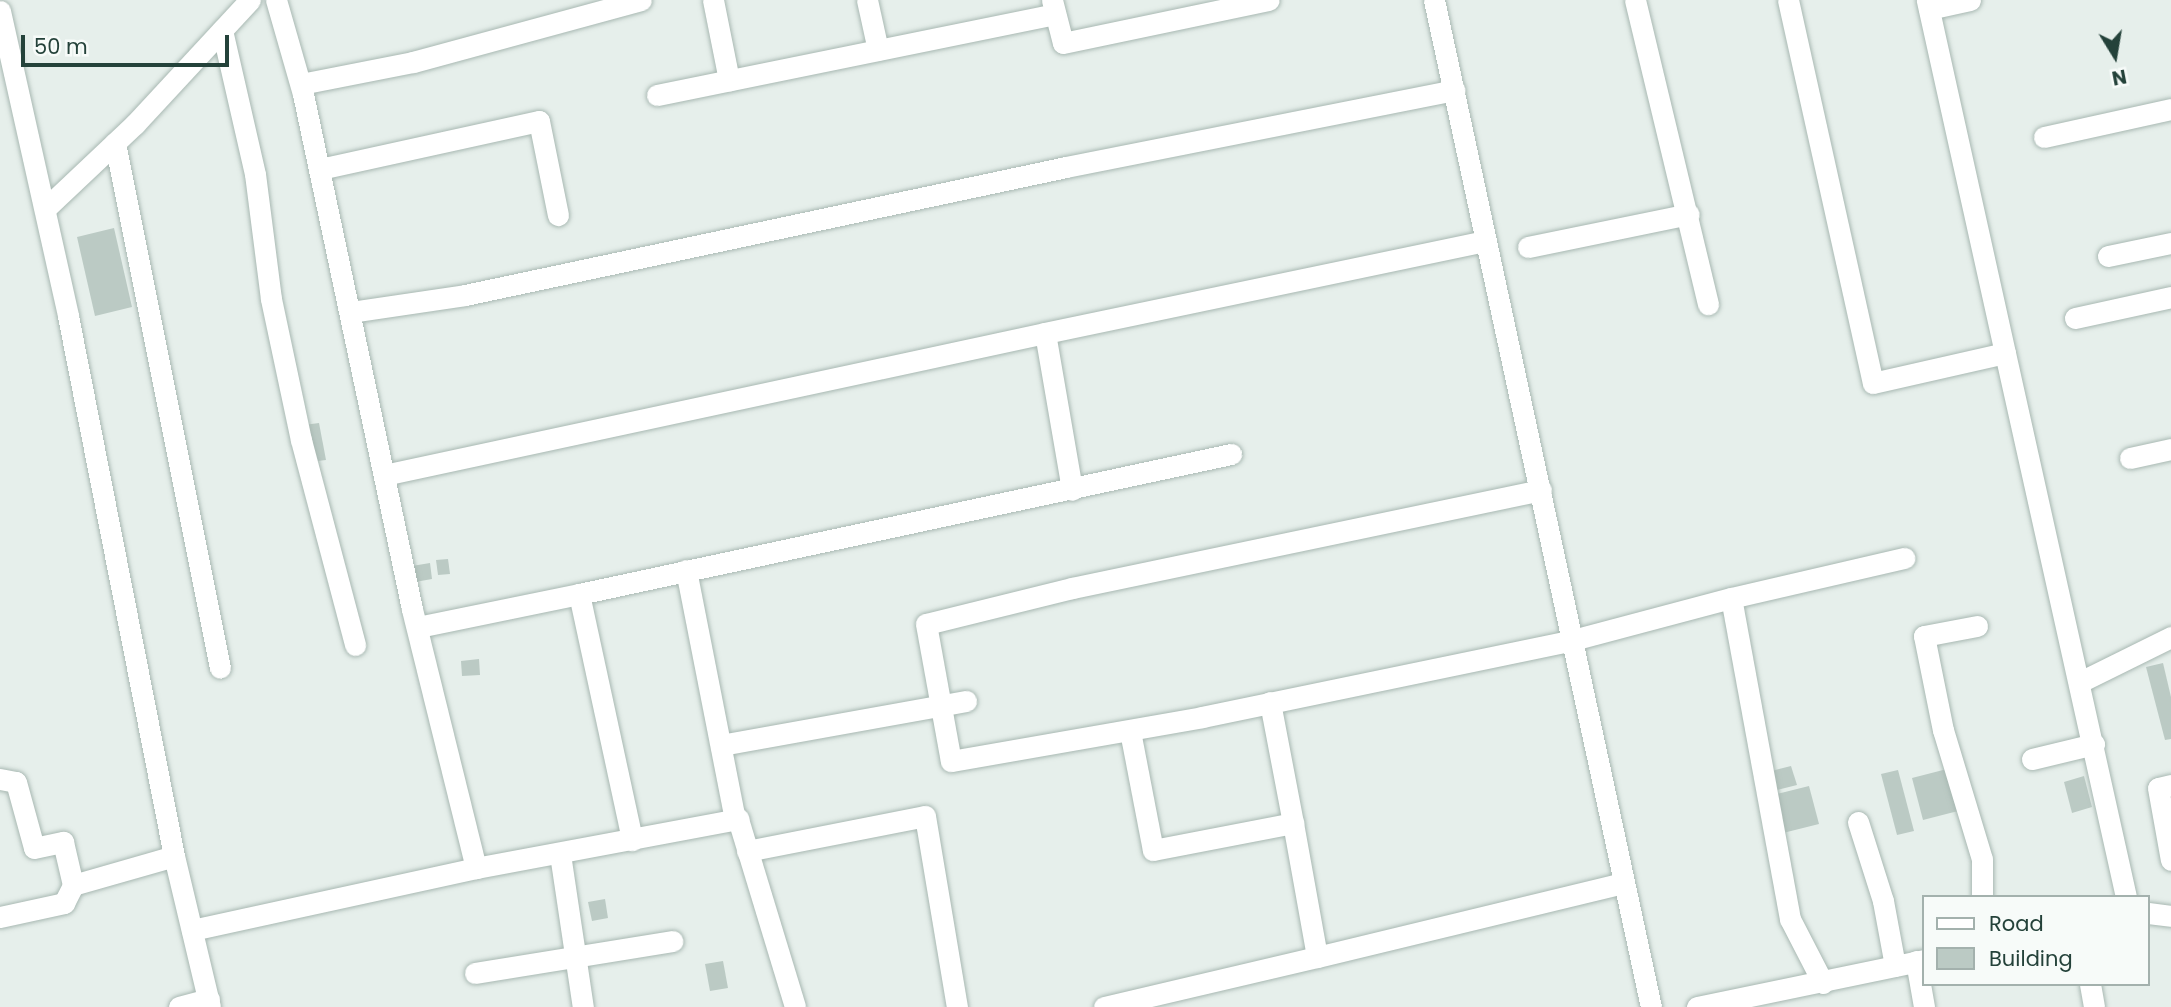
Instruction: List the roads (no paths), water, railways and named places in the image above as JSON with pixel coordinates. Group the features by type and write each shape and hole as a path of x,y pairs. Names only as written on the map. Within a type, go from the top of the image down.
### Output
{"street":[{"path":"45,209 115,143 250,0"},
{"path":"276,0 301,85 384,475 476,868"},
{"path":"301,85 413,62 641,0"},
{"path":"713,0 729,80"},
{"path":"867,0 878,50"},
{"path":"657,95 878,50 1054,7 1063,43 1269,0"},
{"path":"1434,0 1651,1007"},
{"path":"1635,0 1689,214 1708,304"},
{"path":"1788,0 1873,383 2005,353"},
{"path":"1970,0 1928,5 2126,895"},
{"path":"0,11 45,209 139,662 174,856 210,1003 179,1007"},
{"path":"222,30 255,174 271,299 298,427 355,645"},
{"path":"350,312 465,295 1066,167 1454,90"},
{"path":"2043,137 2171,109"},
{"path":"320,169 539,121 558,215"},
{"path":"115,143 220,668"},
{"path":"1528,247 1689,214"},
{"path":"384,475 1486,241"},
{"path":"2108,256 2171,243"},
{"path":"2075,318 2171,297"},
{"path":"1045,333 1072,490"},
{"path":"2130,458 2171,449"},
{"path":"418,627 1072,490 1231,454"},
{"path":"1541,490 1072,588 926,624 951,761 1130,731 1573,640 1731,598 1904,558"},
{"path":"686,570 734,820"},
{"path":"579,594 632,840"},
{"path":"1731,598 1790,919 1824,983"},
{"path":"1977,626 1924,636 1943,730 1982,859 1982,895"},
{"path":"2080,682 2171,637"},
{"path":"721,745 966,701"},
{"path":"1270,702 1317,957"},
{"path":"1130,731 1153,850 1293,823"},
{"path":"2032,759 2094,744"},
{"path":"0,779 16,782 34,848 63,842 73,885 64,903 0,917"},
{"path":"2171,785 2158,788 2171,860"},
{"path":"747,851 925,816 957,1007"},
{"path":"192,930 476,868 738,819 796,1007"},
{"path":"1858,822 1883,901 1912,962 1924,1007"},
{"path":"560,853 583,1007"},
{"path":"73,885 174,856"},
{"path":"1104,1007 1132,1004 1623,883"},
{"path":"2150,913 2171,915"},
{"path":"475,973 672,941"},
{"path":"1697,1007 1779,1000 1824,983 1912,962"},
{"path":"2090,986 2094,1007"}]}
